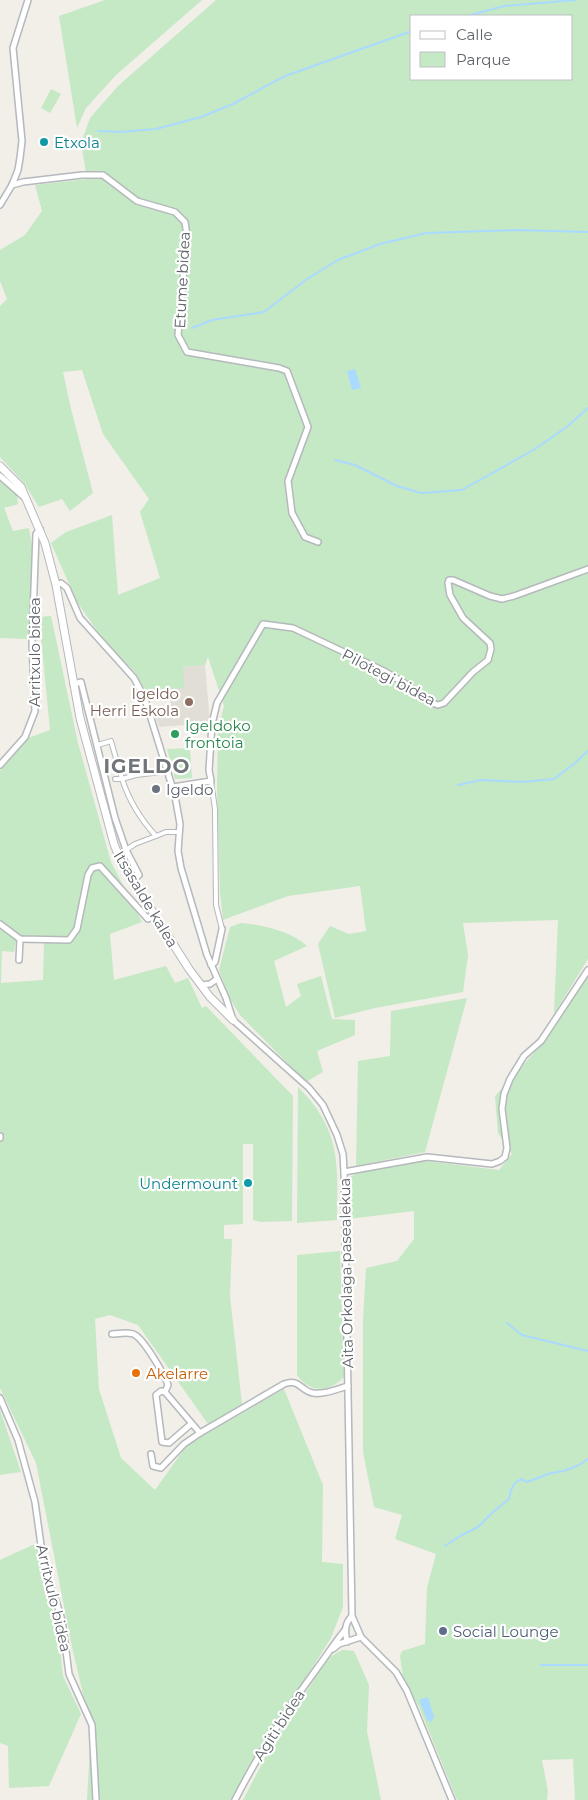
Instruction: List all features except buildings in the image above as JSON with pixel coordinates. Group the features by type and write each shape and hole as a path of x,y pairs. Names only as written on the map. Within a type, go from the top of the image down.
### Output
{"street":[{"path":"0,205 12,185 18,170 22,141 13,48 28,0"},
{"name":"Etume bidea","path":"12,185 82,175 102,175 137,201 175,212 185,222 187,236 178,335 187,352 287,371 308,427 288,481 292,513 305,537 318,542"},
{"name":"Itsasalde kalea","path":"0,466 21,487 40,529 56,585 80,718 114,844 121,862 201,985 233,1020"},
{"path":"0,476 26,500"},
{"name":"Arritxulo bidea","path":"0,765 25,737 35,711 32,644 36,534 40,529"},
{"name":"Pilotegi bidea","path":"211,781 209,770 212,724 217,703 262,624 293,628 384,671 432,703 444,704 473,672 488,660 491,654 490,643 463,618 456,606 448,589 449,580 454,580 490,596 502,599 588,569"},
{"name":"Aita Orkolaga pasealekua","path":"56,585 61,583 67,588 80,618 140,687 173,787 179,816 178,851 181,868 211,965 233,1020 309,1088 323,1105 337,1135 344,1172 350,1602 352,1616 361,1637 396,1672 407,1691 452,1800"},
{"path":"73,684 82,682 111,802 126,850 139,876 132,881"},
{"path":"98,745 111,741 122,779 133,804 156,836"},
{"path":"115,779 169,772"},
{"path":"173,787 211,781 215,809 216,905 222,929 215,962 211,965"},
{"path":"126,850 135,844 166,832 180,832"},
{"path":"0,924 20,939 69,940 77,929 88,875 92,868 100,866 148,919 155,916"},
{"path":"19,960 20,939"},
{"path":"344,1172 427,1157 492,1164 500,1161 505,1156 507,1148 502,1109 504,1094 510,1079 524,1056 541,1041 588,970"},
{"path":"201,985 210,984 217,979"},
{"path":"112,1334 129,1333 137,1336 161,1370 168,1385 166,1392"},
{"path":"151,1454 153,1466 161,1468 184,1444 200,1433 290,1382 296,1383 304,1390 315,1394 348,1386"},
{"path":"191,1424 169,1444 162,1442 156,1395 161,1391 166,1392 200,1433"},
{"name":"Arritxulo bidea","path":"0,1398 18,1440 36,1502 45,1574 54,1594 62,1620 69,1674 92,1725 96,1800"},
{"name":"Agiti bidea","path":"235,1800 253,1765 290,1706 345,1630 347,1621 352,1616"},
{"path":"345,1630 347,1642"},
{"name":"Agiti bidea","path":"329,1652 339,1644 361,1637"}],"shaded area":[{"name":"Igeldo Herri Eskola","path":"205,665 210,723 159,727 155,715 171,713 170,689 145,691 135,672"}],"green space":[{"path":"105,0 202,0 116,75 86,108 77,128 59,16"},
{"path":"216,0 588,0 588,959 554,1014 558,920 463,923 468,955 463,992 375,1008 335,1018 318,944 330,926 349,934 366,931 360,886 288,896 223,920 220,892 217,789 218,729 224,706 208,657 205,665 183,667 184,688 145,691 135,672 107,645 77,602 51,543 66,532 112,515 118,595 160,578 140,512 149,499 103,434 82,370 63,372 93,493 70,511 62,499 39,507 24,483 0,457 0,306 7,299 0,281 0,250 25,235 42,211 35,185 87,179 81,143 90,118 118,86"},
{"path":"51,89 61,94 50,113 41,108"},
{"path":"0,480 17,495 18,504 4,508 13,531 29,528 33,553 30,639 0,638"},
{"path":"51,616 78,743 111,862 142,922 110,934 114,980 166,966 175,983 188,978 202,1008 206,1006 293,1096 292,1221 260,1222 253,1220 253,1144 243,1144 243,1224 224,1225 224,1239 232,1239 230,1296 242,1404 208,1424 138,1325 110,1315 95,1319 99,1389 121,1458 155,1490 187,1445 284,1389 323,1485 322,1562 343,1564 343,1607 331,1638 260,1749 232,1800 87,1800 91,1728 72,1647 36,1463 0,1388 0,771 28,738 50,730 39,617","holes":["16,941 44,943 43,980 1,983 2,951 14,952"]},
{"path":"190,748 192,778 175,779 167,749"},
{"path":"241,923 276,930 293,936 307,946 274,961 286,1007 301,996 297,984 321,976 332,1019 355,1020 355,1035 317,1051 323,1072 306,1082 240,1015 230,999 219,970 230,927"},
{"path":"588,973 588,1800 575,1800 573,1759 542,1760 548,1792 547,1800 457,1800 419,1707 403,1678 400,1656 402,1651 425,1644 427,1588 436,1554 395,1539 402,1515 374,1507 363,1452 363,1320 366,1268 397,1261 414,1239 414,1211 348,1219 348,1178 364,1170 425,1161 499,1170 512,1154 498,1133 495,1096 543,1043"},
{"path":"467,998 425,1152 356,1166 358,1061 390,1056 391,1011"},
{"path":"298,1087 312,1103 330,1133 336,1164 337,1220 297,1223"},
{"path":"340,1251 344,1377 332,1386 319,1389 313,1388 302,1381 297,1375 297,1255"},
{"path":"0,1410 21,1472 0,1475"},
{"path":"37,1543 40,1574 57,1622 63,1676 81,1714 49,1786 9,1788 8,1746 0,1743 0,1560"},
{"path":"342,1650 354,1651 369,1685 367,1731 381,1800 243,1800 268,1752 328,1658"}],"water":[{"path":"355,369 361,388 352,390 347,371"},
{"path":"428,1697 434,1717 431,1722 427,1720 419,1700"}],"waterway":[{"path":"471,15 504,6 576,0"},
{"path":"98,131 120,132 156,129 201,117 233,104 285,76 410,32"},
{"path":"192,328 212,320 264,312 307,279 338,260 380,244 426,233 515,230 588,232"},
{"path":"335,460 355,465 397,486 421,493 462,490 535,449 568,426 588,408"},
{"path":"458,785 481,780 522,782 554,779 588,751"},
{"path":"507,1323 522,1335 588,1351"},
{"path":"445,1546 478,1527 509,1499 515,1483 521,1479 527,1482 551,1473 564,1471 588,1459"},
{"path":"541,1665 588,1665"}],"place":[{"name":"Etxola","path":"44,142"},
{"name":"Igeldo Herri Eskola","path":"189,702"},
{"name":"Igeldoko frontoia","path":"175,734"},
{"name":"Igeldo","path":"156,789"},
{"name":"Undermount","path":"248,1183"},
{"name":"Akelarre","path":"136,1373"},
{"name":"Social Lounge","path":"443,1631"}],"district":[{"name":"IGELDO","path":"147,766"}]}
